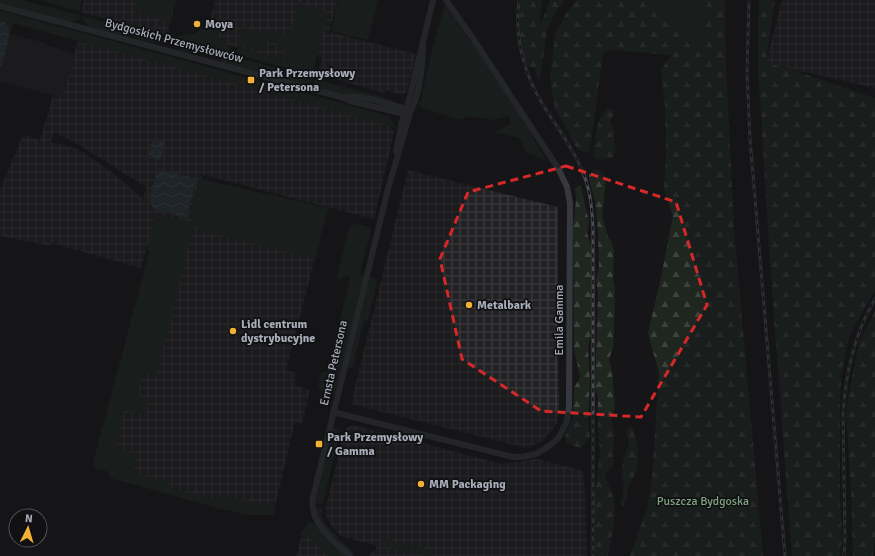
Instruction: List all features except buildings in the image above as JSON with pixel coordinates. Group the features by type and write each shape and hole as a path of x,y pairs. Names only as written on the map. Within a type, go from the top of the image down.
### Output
{"street":[{"name":"Ernsta Petersona","path":"350,556 320,526 312,509 313,498 395,163 402,143 408,112 414,103 420,78 423,44 433,0"},
{"name":"Emila Gamma","path":"333,412 517,457 532,455 546,448 559,436 567,421 570,398 570,208 567,188 558,168 446,0"},
{"name":"Bydgoskich Przemysłowców","path":"0,6 341,97 350,101 408,112"}],"highlighted area":[{"path":"566,166 676,202 707,305 641,417 541,411 462,359 440,259 468,192"}],"shaded area":[{"path":"84,0 176,0 167,35 81,12"},
{"path":"215,0 338,0 329,32 416,54 407,92 402,95 386,90 384,93 318,74 322,58 311,54 308,66 206,39"},
{"path":"782,0 875,0 875,88 766,63"},
{"path":"10,34 46,43 46,45 74,53 62,98 0,81 0,69"},
{"path":"78,41 389,124 394,133 374,219 200,174 203,180 328,208 286,370 297,373 294,385 310,390 302,424 295,422 273,515 249,515 222,509 111,478 107,471 95,468 93,464 149,254 148,245 141,268 52,243 51,246 0,236 0,190 23,135 40,140 53,95 62,98","holes":["54,132 81,146 146,187 143,199 113,173 78,149 51,142"]},
{"path":"408,170 558,207 559,404 557,423 544,440 527,448 351,404"},
{"path":"352,425 502,464 537,459 583,471 586,501 587,556 369,556 378,546 341,536 331,525 326,516 326,506 345,429"},
{"path":"303,530 329,556 296,556"}],"green space":[{"path":"0,0 22,0 81,16 78,20 70,22 0,3"},
{"path":"40,0 82,0 79,11"},
{"path":"138,0 175,0 169,22 135,13"},
{"path":"339,0 378,0 368,40 331,31"},
{"path":"520,0 543,0 539,19 542,22 550,0 564,0 554,15 547,31 540,79 537,78 535,67 527,66 524,59 520,43"},
{"name":"Puszcza Bydgoska","path":"576,0 651,0 700,52 708,0 725,0 726,66 734,228 763,556 630,556 647,508 652,477 659,373 648,333 673,216 664,189 666,157 665,106 661,70 671,55 612,50 603,53 590,150 586,153 577,149 555,108 550,79 555,35 567,12"},
{"path":"651,0 708,0 700,52"},
{"path":"759,0 775,0 766,63 781,66 875,98 875,290 849,336 841,378 840,496 842,538 840,556 792,556 770,263 758,66"},
{"path":"299,3 326,12 327,16 312,75 235,54 236,50 239,48 284,60 284,52 282,51 283,46 269,41 264,34 265,29 290,36"},
{"path":"445,4 531,128 533,138 547,161 527,153 519,138 493,132 511,124 509,116 493,120 469,116 460,120 422,108 418,103 421,100 432,50"},
{"path":"0,8 217,66 217,67 0,10"},
{"path":"0,11 389,116 396,128 13,23 0,69"},
{"path":"83,16 127,28 123,34 119,35 90,27 84,22"},
{"path":"210,21 212,23 212,30 229,47 230,53 176,38 178,36 195,34 201,29 205,29"},
{"path":"243,28 261,32 268,43 266,51 238,44 240,33 242,34"},
{"path":"130,29 171,40 166,43 157,43 134,38 130,32"},
{"path":"175,41 221,53 221,58 199,53 197,51 197,53 183,51 177,47"},
{"path":"224,54 313,78 310,84 306,85 221,63"},
{"path":"315,79 393,100 392,104 317,88 314,84"},
{"path":"608,108 612,110 614,114 610,122 615,131 614,142 616,151 613,157 601,160 593,157 598,124"},
{"path":"595,169 602,172 606,179 602,216 608,237 614,250 614,333 613,348 609,359 612,371 615,408 611,419 614,432 613,466 605,475 613,496 615,511 614,526 608,556 595,556 594,502 600,451 598,398 595,387 598,292 596,280 599,268 598,231 595,202 589,174"},
{"path":"199,173 203,180 328,208 315,259 197,230 189,216 199,180"},
{"path":"581,186 589,222 587,233 591,245 591,332 588,348 590,382 588,420 590,438 580,448 567,444 565,436 573,417 574,388 580,377 574,348 573,227 576,199 575,188"},
{"path":"152,213 190,222 194,227 194,230 192,230 174,308 171,307 170,310 173,312 160,361 156,359 155,361 159,362 155,379 155,375 142,373 138,396 149,398 151,393 146,414 124,410 116,448 137,454 133,473 166,481 171,488 215,499 222,495 275,507 273,515 249,515 222,509 111,478 107,471 95,468 93,464 149,254 148,246 155,216"},
{"path":"358,224 370,227 371,229 360,273 364,276 334,395 323,402 320,396 322,390 318,389 319,379 321,372 327,372 350,278 348,275 338,279 337,276 349,228 352,225"},
{"path":"369,277 376,279 377,282 368,321 364,320 353,367 348,370 348,360"},
{"path":"875,311 875,536 873,556 853,556 846,410 859,342"},
{"path":"631,426 636,441 638,464 629,486 623,507 621,502 624,486 621,474 624,455 629,446 626,430"},
{"path":"332,427 341,429 323,503 315,503"},
{"path":"315,507 322,508 322,517 326,525 356,556 352,555 322,525"},
{"path":"308,521 314,524 347,556 329,556 303,530 308,525"},
{"path":"383,537 393,541 392,544 395,545 396,542 431,550 432,554 431,556 425,556 380,545"}],"water":[{"path":"0,21 7,25 9,37 0,69"},
{"path":"153,139 165,142 160,160 148,157"},
{"path":"158,169 197,179 186,218 154,209 149,199"}],"railway":[{"path":"519,0 519,41 526,68 536,93 577,160 587,182 591,205 593,228 593,556"},
{"path":"749,0 747,73 750,139 785,556"},
{"path":"844,556 844,398 856,340 875,299"}],"place":[{"name":"Moya","path":"197,24"},
{"name":"Park Przemysłowy / Petersona","path":"251,80"},
{"name":"Metalbark","path":"469,305"},
{"name":"Lidl centrum dystrybucyjne","path":"233,331"},
{"name":"Park Przemysłowy / Gamma","path":"319,444"},
{"name":"MM Packaging","path":"421,484"}]}
